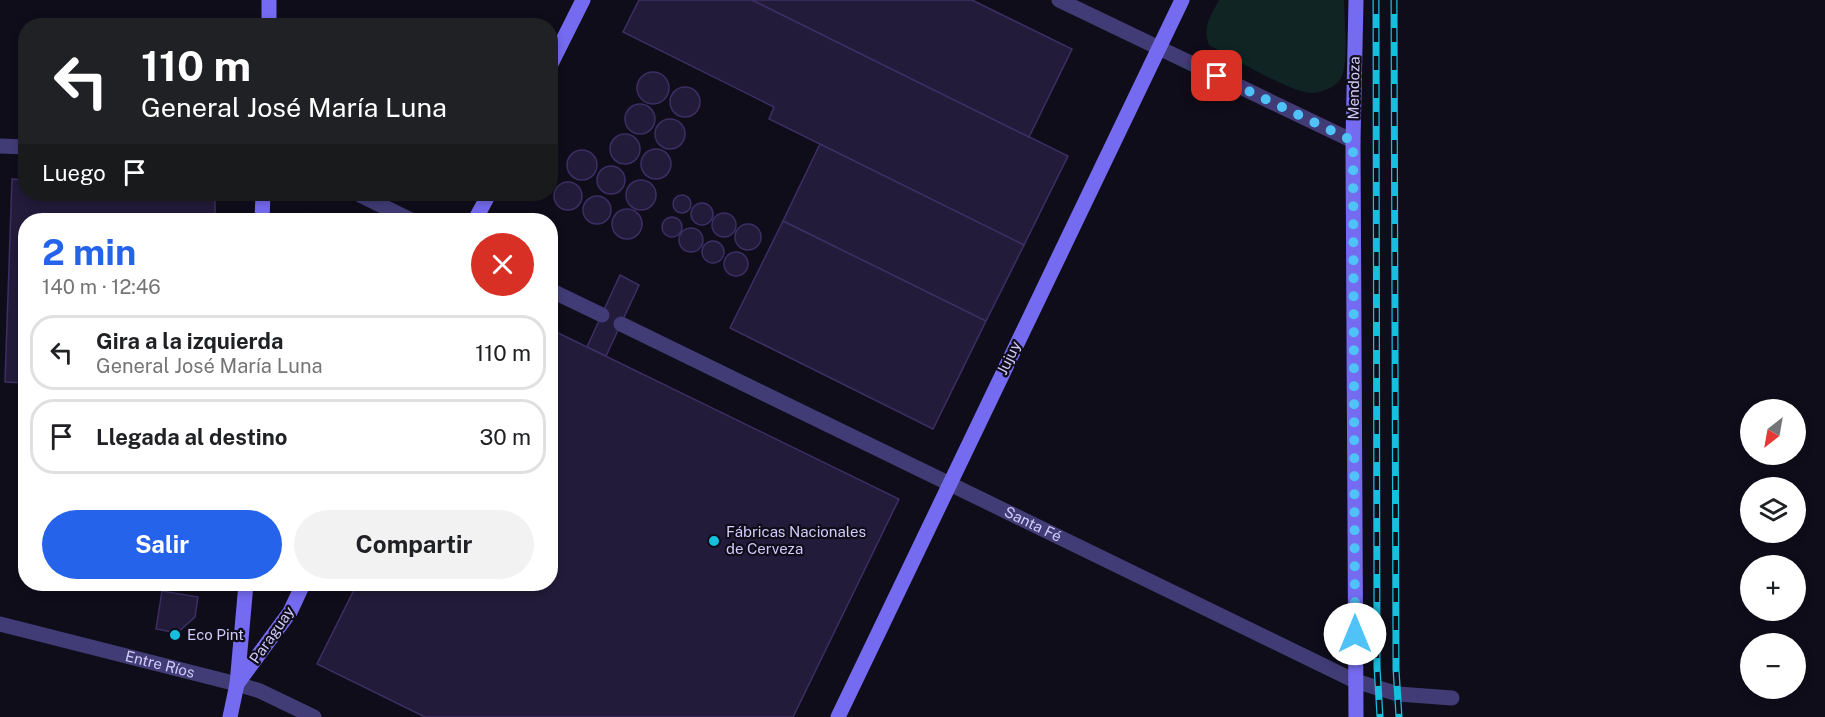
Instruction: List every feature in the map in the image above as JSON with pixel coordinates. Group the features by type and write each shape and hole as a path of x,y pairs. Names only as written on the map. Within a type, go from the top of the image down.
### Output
{"street":[{"path":"269,0 269,18"},
{"path":"558,50 583,0"},
{"path":"1059,0 1353,141"},
{"name":"Jujuy","path":"838,717 1182,0"},
{"name":"Mendoza","path":"1356,0 1353,141 1356,717"},
{"path":"0,146 18,147"},
{"path":"372,201 397,213"},
{"path":"558,294 602,315"},
{"name":"Santa Fé","path":"621,324 1355,681 1398,694 1452,698"},
{"path":"230,717 237,684 245,591"},
{"name":"Paraguay","path":"237,684 290,612 300,591"},
{"name":"Entre Ríos","path":"0,624 237,684 260,691 314,717"}],"green space":[{"path":"1219,0 1344,0 1345,62 1341,78 1325,90 1313,93 1303,92 1276,81 1209,45 1207,27"}],"building":[{"path":"639,0 752,0 1068,156 1024,245 769,119 774,107 623,32"},
{"path":"752,0 972,0 1072,49 1029,137"},
{"path":"653,72 664,77 669,88 664,99 653,104 642,99 637,88 642,77"},
{"path":"685,87 696,91 700,102 696,113 685,117 674,113 670,102 674,91"},
{"path":"640,104 651,108 655,119 651,130 640,134 629,130 625,119 629,108"},
{"path":"670,119 681,123 685,134 681,145 670,149 659,145 655,134 659,123"},
{"path":"625,134 631,135 639,143 639,155 631,163 625,164 619,163 611,155 610,149 611,143 619,135"},
{"path":"820,144 1024,245 986,321 783,221"},
{"path":"656,149 667,153 671,164 667,175 656,179 645,175 641,164 645,153"},
{"path":"582,150 588,151 596,159 596,171 588,179 582,180 576,179 568,171 567,165 568,159 576,151"},
{"path":"611,166 621,170 625,180 621,190 611,194 601,190 597,180 601,170"},
{"path":"12,179 18,179 18,201 215,201 215,213 18,213 18,383 5,382"},
{"path":"641,180 652,184 656,195 652,206 641,210 630,206 626,195 630,184"},
{"path":"562,183 574,183 581,190 581,202 574,209 562,209 555,202 558,201 558,186"},
{"path":"678,195 686,195 691,200 689,211 678,213 673,208 673,200"},
{"path":"597,196 607,200 611,210 607,220 597,224 587,220 583,210 587,200"},
{"path":"702,203 710,206 713,214 710,222 702,225 694,222 691,214 694,206"},
{"path":"627,209 637,214 642,224 637,234 627,239 617,234 612,224 617,214"},
{"path":"724,213 733,216 736,225 733,234 724,237 715,234 712,225 715,216"},
{"path":"672,217 679,220 682,227 679,234 672,237 665,234 662,227 665,220"},
{"path":"783,221 986,321 933,429 730,328"},
{"path":"748,224 757,228 761,237 757,246 748,250 739,246 735,237 739,228"},
{"path":"691,228 696,229 702,235 702,245 696,251 691,252 686,251 680,245 679,240 680,235 686,229"},
{"path":"709,241 717,241 724,248 724,256 717,263 709,263 702,256 702,248"},
{"path":"736,252 745,255 748,264 745,273 736,276 727,273 724,264 727,255"},
{"path":"620,275 639,285 606,356 587,347"},
{"name":"Fábricas Nacionales de Cerveza","path":"558,333 899,499 793,717 425,717 317,664 354,591 558,591"},
{"path":"162,591 198,597 195,617 177,633 156,629"}],"railway":[{"path":"1376,0 1377,667 1380,717"},
{"path":"1394,0 1396,669 1399,717"}],"place":[{"name":"Fábricas Nacionales de Cerveza","path":"714,541"},
{"name":"Eco Pint","path":"175,635"}],"route":[{"path":"1217,76 1353,141 1355,634"}]}
